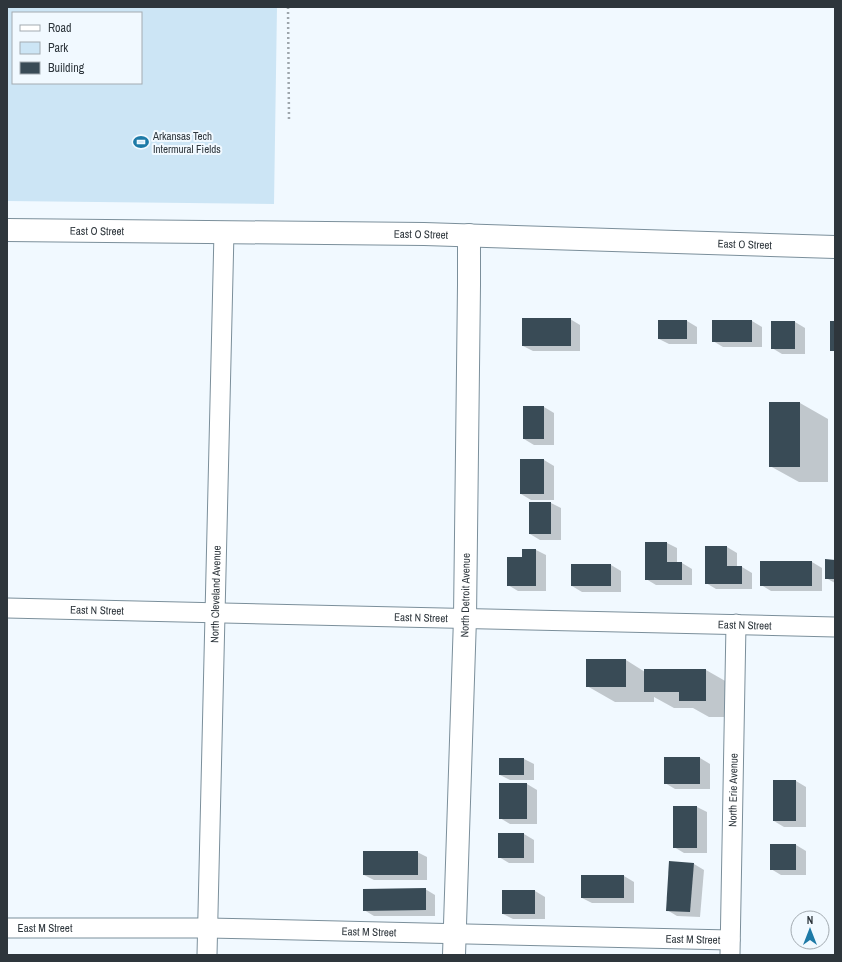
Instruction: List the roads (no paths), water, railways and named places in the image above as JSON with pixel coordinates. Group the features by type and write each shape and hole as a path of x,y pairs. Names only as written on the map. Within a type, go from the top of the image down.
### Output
{"street":[{"name":"East O Street","path":"7,230 469,235 835,247"},
{"name":"North Cleveland Avenue","path":"207,955 224,232"},
{"name":"North Detroit Avenue","path":"454,944 465,618 470,285 469,235"},
{"name":"East N Street","path":"7,608 835,627"},
{"name":"North Erie Avenue","path":"730,947 736,624"},
{"name":"East M Street","path":"7,928 208,928 454,944 730,947"}],"place":[{"name":"Arkansas Tech Intermural Fields","path":"141,142"}]}
